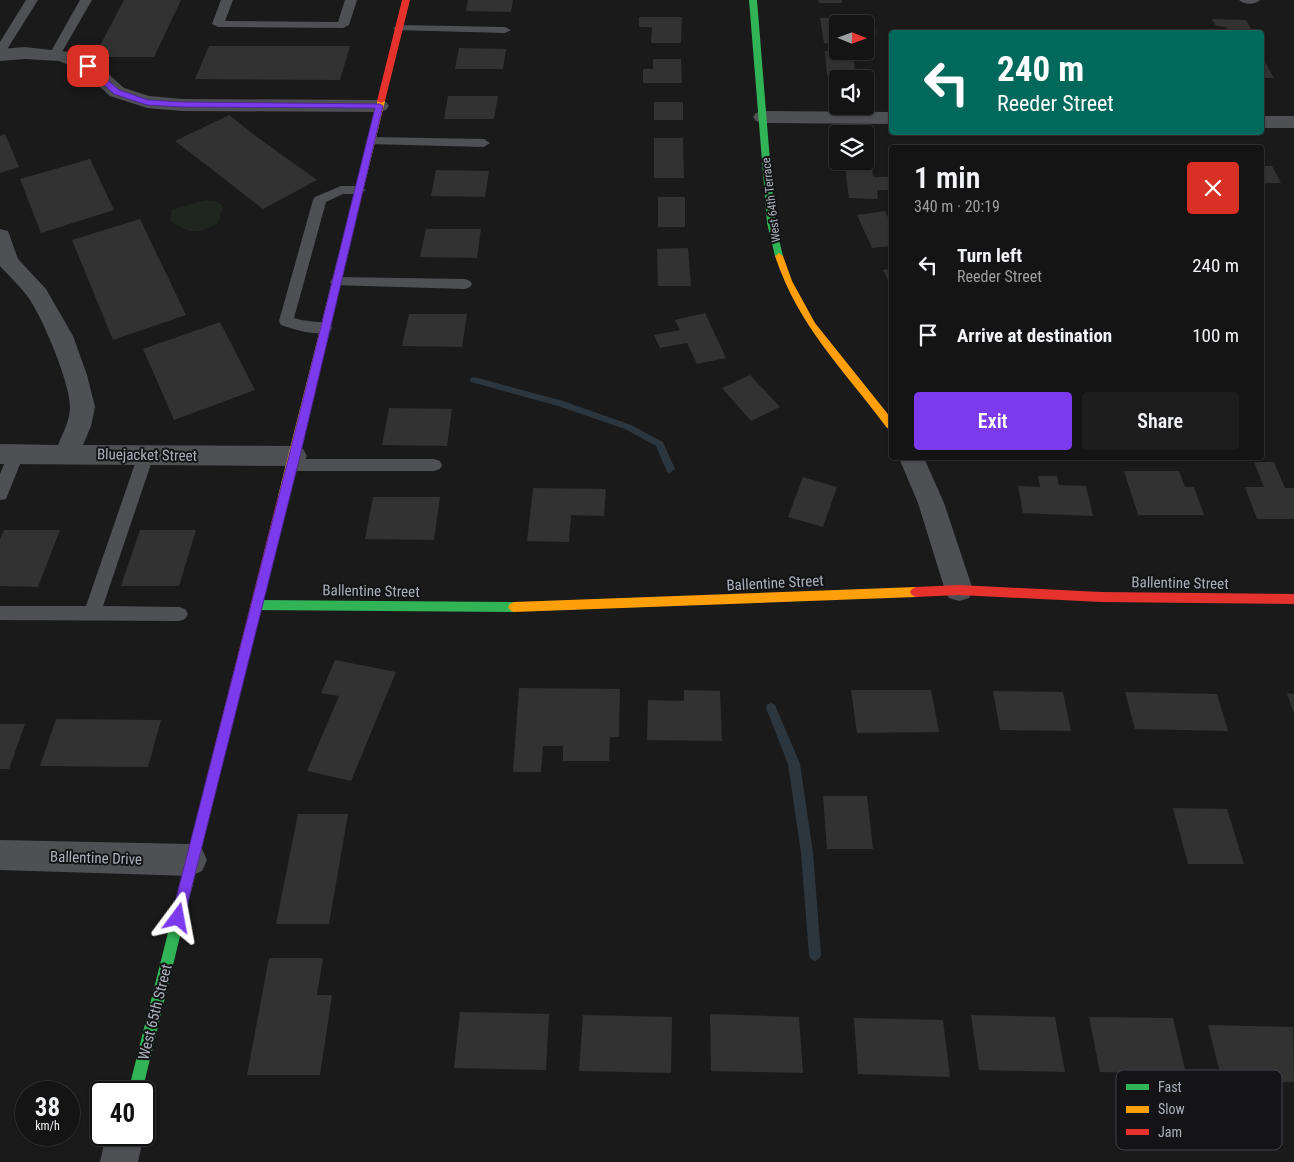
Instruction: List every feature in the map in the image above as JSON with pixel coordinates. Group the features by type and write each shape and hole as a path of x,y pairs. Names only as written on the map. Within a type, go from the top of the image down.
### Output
{"street":[{"name":"West 65th Street","path":"138,1081 406,0"},
{"name":"West 64th Terrace","path":"753,0 771,223 779,260 794,297 813,328 862,386 889,422"},
{"path":"0,55 25,53 62,56 88,66 116,92 147,102 182,105 380,106"},
{"path":"763,117 889,118"},
{"path":"1264,122 1294,122"},
{"path":"0,236 8,261 38,294 61,336 75,374 83,407 79,426 66,454"},
{"name":"Bluejacket Street","path":"8,454 146,455 293,461"},
{"path":"912,460 930,503 959,590"},
{"name":"Ballentine Street","path":"256,605 549,607 959,590 1101,597 1294,599"},
{"name":"Ballentine Drive","path":"0,855 192,860"},
{"path":"119,1162 123,1146"}],"lane":[{"path":"0,51 32,0"},
{"path":"55,55 86,0"},
{"path":"227,0 218,24 343,25 351,0"},
{"path":"1245,0 1254,0"},
{"path":"399,28 505,30"},
{"path":"372,141 484,142"},
{"path":"325,328 305,327 286,321 320,200 341,190 360,190"},
{"path":"337,282 465,284"},
{"path":"0,494 8,454"},
{"path":"92,613 146,455"},
{"path":"293,461 434,465"},
{"path":"0,613 180,614"}],"shaded area":[{"path":"205,200 216,201 223,206 218,223 204,230 193,231 183,228 170,220 172,210"}],"building":[{"path":"124,0 181,0 154,57 94,57"},
{"path":"468,0 513,0 511,12 466,11"},
{"path":"818,0 842,0 842,3 819,3"},
{"path":"639,17 682,17 681,43 651,43 652,27 639,27"},
{"path":"820,18 829,18 829,43 824,43"},
{"path":"1212,19 1246,20 1252,30 1228,30 1226,27 1216,26"},
{"path":"209,46 350,46 340,80 195,79"},
{"path":"459,48 506,49 503,69 455,69"},
{"path":"825,51 829,51 829,60 853,60 855,70 829,70 829,76 827,76"},
{"path":"653,59 681,59 682,83 643,83 643,69 653,69"},
{"path":"1264,60 1274,78 1264,78"},
{"path":"448,96 498,96 494,119 444,119"},
{"path":"654,102 683,102 683,120 654,120"},
{"path":"229,115 317,180 263,209 175,141"},
{"path":"5,134 19,167 0,173 0,136"},
{"path":"654,138 683,138 684,178 654,178"},
{"path":"90,159 114,210 41,233 20,179"},
{"path":"1264,166 1272,166 1281,183 1264,183"},
{"path":"436,170 489,171 485,197 431,196"},
{"path":"845,170 872,170 873,177 888,177 889,190 877,190 878,199 849,198"},
{"path":"658,197 685,197 685,227 658,227"},
{"path":"885,211 889,220 889,246 872,248 857,215"},
{"path":"140,219 186,315 113,340 72,240"},
{"path":"426,229 481,229 477,258 420,257"},
{"path":"688,248 691,286 658,286 657,249"},
{"path":"889,269 889,283 883,270"},
{"path":"705,313 726,358 697,364 687,343 660,348 654,335 680,330 675,320"},
{"path":"409,314 467,314 462,347 402,346"},
{"path":"220,322 255,390 174,420 143,349"},
{"path":"750,375 780,407 751,421 722,388"},
{"path":"389,408 452,409 447,446 382,445"},
{"path":"1254,462 1274,462 1285,488 1294,488 1294,519 1257,519 1245,487 1264,487"},
{"path":"1124,471 1179,471 1185,487 1194,487 1204,515 1138,515"},
{"path":"1038,476 1057,476 1059,485 1086,486 1093,516 1023,513 1018,486 1040,487"},
{"path":"803,477 837,487 823,527 788,517"},
{"path":"533,488 606,489 604,516 571,515 569,542 527,541"},
{"path":"373,497 440,497 434,540 365,539"},
{"path":"4,530 60,530 38,587 0,586 0,539"},
{"path":"140,530 196,530 179,586 121,586"},
{"path":"335,660 396,672 351,781 307,771 339,696 321,693"},
{"path":"519,688 620,689 619,737 610,737 609,761 563,761 563,746 543,746 541,772 513,772"},
{"path":"684,690 720,691 722,741 647,740 648,700 684,701"},
{"path":"851,690 931,690 939,732 857,733"},
{"path":"993,691 1063,692 1071,731 1000,730"},
{"path":"1125,692 1217,694 1228,731 1135,729"},
{"path":"1287,693 1294,694 1294,714"},
{"path":"56,719 161,720 148,767 40,766"},
{"path":"0,724 25,724 9,769 0,769"},
{"path":"823,796 867,796 873,849 827,849"},
{"path":"1173,808 1227,809 1244,864 1188,864"},
{"path":"298,814 348,814 329,924 276,924"},
{"path":"269,958 323,958 317,995 332,995 320,1075 247,1075"},
{"path":"460,1012 549,1014 546,1070 454,1068"},
{"path":"710,1014 799,1017 803,1073 711,1071"},
{"path":"583,1015 672,1017 671,1073 579,1071"},
{"path":"971,1015 1055,1017 1065,1072 979,1070"},
{"path":"1089,1017 1173,1018 1185,1070 1116,1070 1116,1072 1100,1072"},
{"path":"854,1018 943,1020 950,1077 858,1074"},
{"path":"1208,1025 1293,1027 1294,1082 1282,1082 1282,1070 1219,1070"}],"waterway":[{"path":"474,380 560,403 628,427 660,444 670,469"},
{"path":"771,708 794,764 807,853 815,955"}],"traffic: fast":[{"path":"753,0 771,223 779,256"},
{"path":"256,605 514,607"},
{"path":"138,1081 212,781"}],"traffic: slow":[{"path":"283,496 381,101"},
{"path":"779,256 787,281 812,325 889,422"},
{"path":"514,607 916,592"}],"traffic: jam":[{"path":"381,101 406,0"},
{"path":"212,781 283,496"},
{"path":"916,592 959,590 1101,597 1294,599"}],"route":[{"path":"88,66 116,92 147,102 182,105 380,106 178,918"}]}
